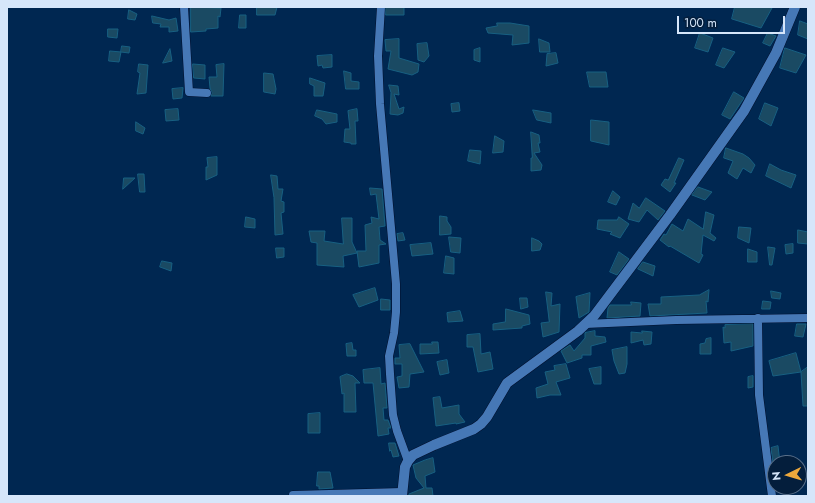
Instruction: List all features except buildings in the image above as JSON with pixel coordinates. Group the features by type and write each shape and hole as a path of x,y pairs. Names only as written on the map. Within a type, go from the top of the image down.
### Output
{"street":[{"path":"184,7 189,92 207,93"},
{"path":"381,7 378,56 380,104 396,284 394,333 389,356 390,374 393,416 408,461"},
{"path":"293,495 402,494 405,467 413,455 474,429 481,424 487,418 507,382 594,316 656,234 744,111 776,53 795,7"},
{"path":"758,318 759,395 772,496"},
{"path":"585,324 676,320 808,318"}]}
